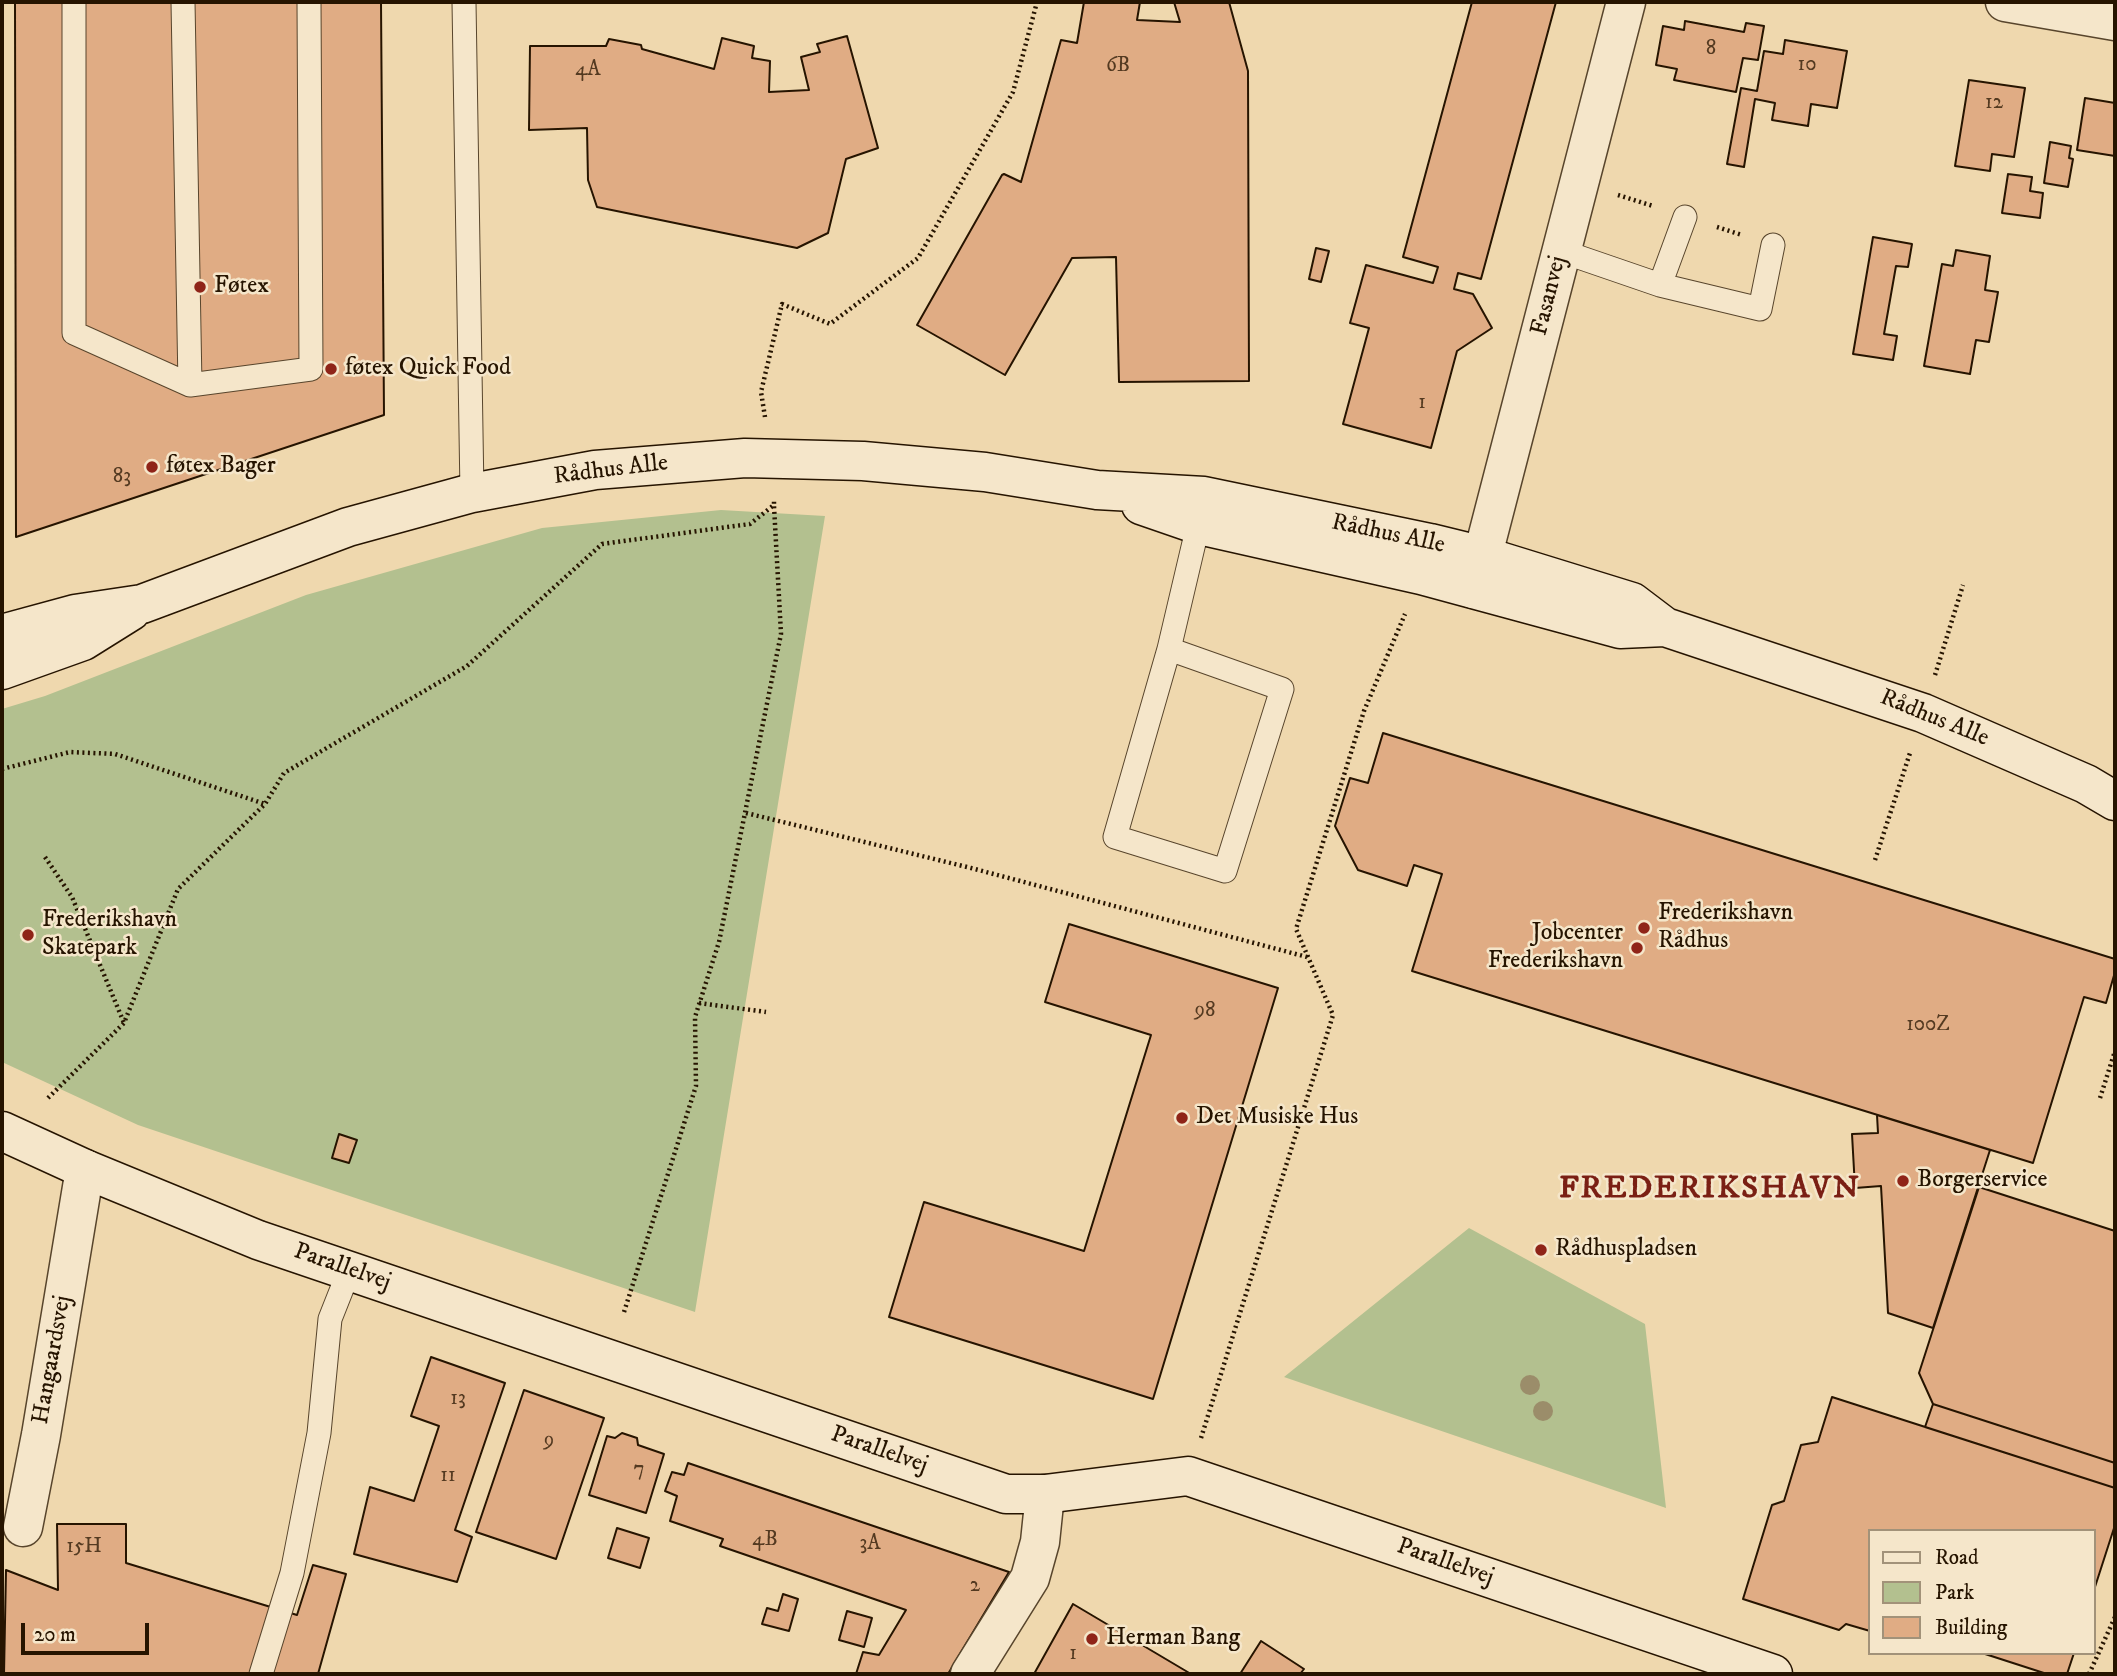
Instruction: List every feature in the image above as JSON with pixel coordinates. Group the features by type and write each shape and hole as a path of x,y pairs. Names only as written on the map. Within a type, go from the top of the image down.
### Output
{"street":[{"name":"Fasanvej","path":"1478,573 1626,2"},
{"path":"2005,2 2115,21"},
{"name":"Rådhus Alle","path":"2,634 75,614 142,604 348,527 472,493 594,470 745,458 863,461 985,472 1097,490 1201,511 1430,543 1478,573"},
{"name":"Rådhus Alle","path":"1201,511 1421,575 1478,573 1632,602 1665,627 1923,713 2086,784 2115,801"},
{"name":"Rådhus Alle","path":"2,670 83,642 142,604"},
{"name":"Parallelvej","path":"2,1131 85,1169 258,1240 1006,1494 1045,1494 1188,1476 1773,1674"},
{"name":"Hangaardsvej","path":"12,1533 41,1435 85,1169"},
{"path":"971,1674 1030,1578 1040,1542 1045,1494"}],"lane":[{"path":"74,2 74,333 190,385 312,369 309,2"},
{"path":"183,2 190,385"},
{"path":"464,2 472,493"},
{"path":"1660,285 1685,217"},
{"path":"1562,251 1660,285 1760,309 1773,245"},
{"path":"1169,649 1282,689 1225,871 1115,837 1169,649 1201,511"},
{"path":"261,1674 292,1573 320,1433 330,1319 349,1270"}],"path":[{"path":"624,1312 696,1086 695,1017 719,942 781,634 772,458 761,392 782,304 830,324 918,258 1013,92 1037,2"},
{"path":"48,1098 124,1023 178,889 265,804 284,773 467,666 602,544 750,524 774,505"},
{"path":"1188,1476 1333,1015 1296,929 1364,711 1421,575"},
{"path":"2,769 70,752 115,754 265,804"},
{"path":"746,813 971,868 1307,957"},
{"path":"45,857 72,897 124,1023"},
{"path":"699,1003 766,1012"},
{"path":"2100,1098 2115,1051"},
{"path":"2089,1674 2115,1617"}],"green space":[{"path":"721,510 825,516 695,1312 138,1125 2,1062 2,709 45,696 306,595 542,528"},
{"path":"1469,1228 1645,1324 1666,1508 1284,1377"}],"building":[{"name":"Føtex","path":"15,2 381,2 384,415 16,537"},
{"path":"1084,2 1140,2 1137,20 1180,22 1174,2 1229,2 1248,71 1249,381 1119,382 1116,257 1072,258 1005,375 917,325 1002,175 1021,182 1061,40 1077,43"},
{"path":"1472,2 1556,2 1481,279 1458,273 1454,289 1473,294 1492,328 1457,351 1431,448 1343,424 1369,328 1350,323 1366,265 1433,283 1438,267 1403,257"},
{"path":"1685,21 1744,32 1746,23 1764,26 1758,60 1743,58 1736,92 1674,80 1677,69 1656,65 1663,26 1684,30"},
{"path":"847,36 878,148 846,159 828,233 797,248 597,207 588,180 587,128 529,130 530,46 606,46 609,39 641,45 642,49 714,69 722,38 754,46 752,58 770,61 769,92 809,90 801,57 820,52 817,44"},
{"path":"1785,40 1847,51 1837,108 1811,104 1808,126 1772,120 1775,103 1755,99 1744,167 1727,164 1741,88 1757,91 1764,51 1783,54"},
{"path":"1969,80 2025,88 2014,157 1992,154 1990,171 1955,166"},
{"path":"2085,98 2115,103 2115,156 2077,150"},
{"path":"2050,142 2071,146 2069,158 2073,159 2068,187 2044,183"},
{"path":"2008,174 2032,177 2030,191 2043,193 2040,218 2002,213"},
{"path":"1873,237 1912,244 1908,267 1896,266 1884,334 1897,336 1893,360 1853,354"},
{"path":"1316,248 1329,251 1321,282 1309,279"},
{"path":"1956,250 1990,256 1985,290 1998,292 1989,342 1976,340 1970,374 1924,366 1942,264 1953,266"},
{"path":"1383,733 2115,959 2115,972 2106,1003 2084,997 2033,1163 1412,971 1442,874 1414,865 1407,886 1358,870 1335,826 1350,778 1368,783"},
{"name":"Det Musiske Hus","path":"1069,924 1278,988 1153,1399 889,1317 924,1202 1084,1251 1151,1035 1045,1002"},
{"path":"1877,1115 1990,1150 1933,1328 1888,1313 1881,1186 1855,1188 1852,1134 1878,1133"},
{"path":"339,1134 357,1140 349,1163 332,1158"},
{"path":"1979,1187 2115,1231 2115,1463 1933,1404 1919,1373"},
{"path":"431,1357 505,1383 455,1530 472,1537 457,1582 354,1554 370,1487 414,1501 439,1426 411,1416"},
{"path":"524,1390 604,1418 556,1559 476,1532"},
{"path":"1832,1397 2115,1488 2115,1525 2096,1584 2096,1529 1868,1529 1868,1630 1846,1624 1839,1630 1743,1599 1772,1505 1784,1501 1801,1445 1818,1442"},
{"path":"1933,1404 2115,1463 2115,1488 1925,1427"},
{"path":"622,1433 637,1438 638,1445 664,1454 646,1513 589,1495 607,1436 615,1438"},
{"path":"688,1463 1009,1572 948,1674 856,1674 863,1652 879,1655 906,1610 720,1546 723,1539 670,1521 677,1496 665,1491 672,1472 684,1475"},
{"path":"57,1524 126,1524 126,1563 297,1615 313,1565 346,1574 318,1674 4,1674 6,1570 58,1590"},
{"path":"617,1528 649,1538 640,1568 608,1558"},
{"path":"783,1594 798,1599 789,1631 762,1624 767,1608 778,1611"},
{"name":"Herman Bang","path":"1073,1604 1191,1674 1034,1674"},
{"path":"847,1611 872,1618 864,1647 839,1640"},
{"path":"1261,1641 1304,1669 1300,1674 1240,1674"},
{"path":"1988,1655 2073,1655 2067,1674 2047,1674"}],"place":[{"name":"Føtex","path":"200,287"},
{"name":"føtex Quick Food","path":"331,369"},
{"name":"føtex Bager","path":"152,467"},
{"name":"Frederikshavn Rådhus","path":"1644,928"},
{"name":"Frederikshavn Skatepark","path":"28,935"},
{"name":"Jobcenter Frederikshavn","path":"1637,948"},
{"name":"Det Musiske Hus","path":"1182,1118"},
{"name":"Borgerservice","path":"1903,1181"},
{"name":"Rådhuspladsen","path":"1541,1250"},
{"name":"Herman Bang","path":"1092,1639"}],"district":[{"name":"FREDERIKSHAVN","path":"1710,1190"}]}
